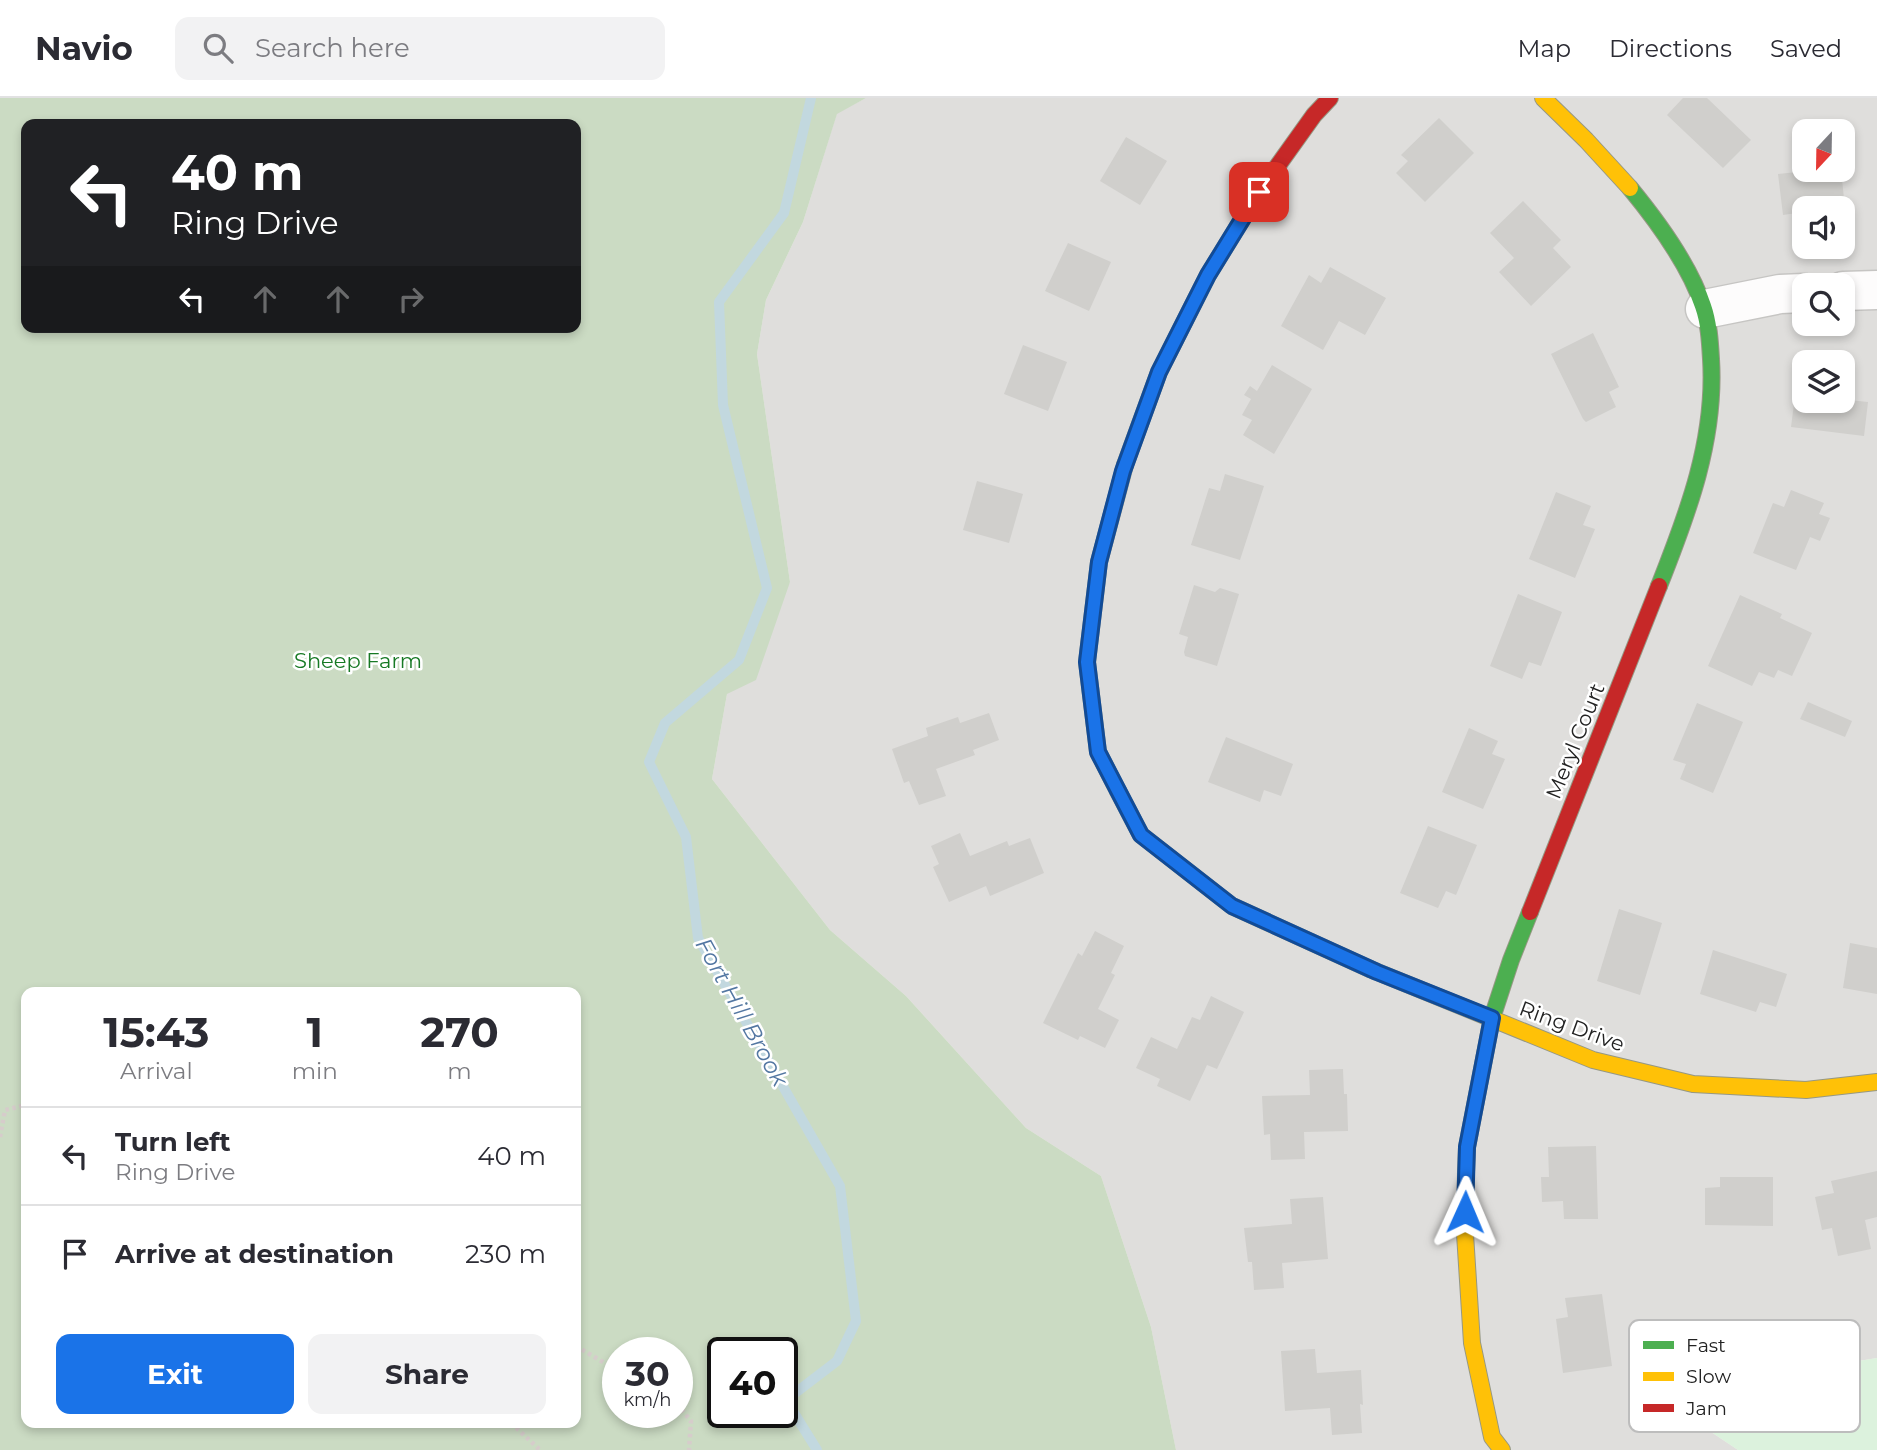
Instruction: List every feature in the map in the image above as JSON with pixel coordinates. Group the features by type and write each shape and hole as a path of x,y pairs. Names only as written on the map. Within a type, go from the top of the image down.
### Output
{"street":[{"name":"Ring Drive","path":"1330,98 1314,115 1259,192 1208,275 1159,372 1123,471 1099,562 1087,662 1098,752 1141,835 1232,906 1377,972 1593,1060 1693,1084 1806,1090 1877,1082"},
{"name":"Meryl Court","path":"1502,1450 1492,1437 1472,1343 1465,1234 1467,1147 1492,1018 1511,960 1681,531 1701,468 1710,421 1712,367 1705,309 1682,261 1643,202 1596,150 1543,98"},
{"path":"1855,291 1877,290"},
{"path":"1705,309 1792,294"}],"path":[{"path":"0,1137 5,1110 21,1106"},
{"path":"581,1349 602,1361"},
{"path":"516,1428 540,1450"},
{"path":"689,1450 691,1428"}],"shaded area":[{"path":"866,98 1877,98 1877,1358 1860,1361 1860,1320 1629,1320 1629,1432 1711,1432 1738,1450 1176,1450 1151,1327 1101,1176 1026,1128 906,996 830,930 712,779 727,694 790,582 757,354 766,300 803,222 837,113"}],"green space":[{"name":"Sheep Farm","path":"0,98 866,98 837,114 803,222 766,300 757,354 790,582 756,680 727,694 712,779 830,930 906,996 1026,1128 1101,1176 1151,1327 1176,1450 0,1450"},
{"path":"1877,1358 1877,1450 1738,1450 1711,1432 1860,1432 1860,1361"}],"building":[{"path":"1683,98 1707,98 1751,140 1723,168 1667,115"},
{"path":"1439,118 1474,153 1425,202 1396,173 1408,161 1401,155"},
{"path":"1126,137 1167,161 1140,205 1100,181"},
{"path":"1792,173 1792,182 1842,182 1844,196 1792,196 1792,214 1783,215 1778,174"},
{"path":"1523,201 1561,240 1553,248 1571,267 1531,306 1499,272 1514,258 1490,233"},
{"path":"1068,243 1111,262 1089,311 1045,291"},
{"path":"1330,267 1386,298 1365,335 1339,321 1323,350 1281,326 1309,275 1321,283"},
{"path":"1593,333 1619,387 1609,392 1616,407 1586,422 1551,354"},
{"path":"1023,345 1067,362 1048,411 1004,394"},
{"path":"1272,365 1312,389 1274,454 1243,435 1252,420 1242,415 1251,399 1244,395 1250,386 1257,391"},
{"path":"1855,401 1868,402 1864,436 1791,427 1793,413 1855,413"},
{"path":"1225,474 1264,486 1240,560 1191,545 1209,488 1220,491"},
{"path":"977,481 1023,494 1009,543 963,530"},
{"path":"1791,490 1824,503 1819,514 1830,518 1820,541 1810,537 1796,570 1753,553 1773,503 1784,507"},
{"path":"1556,492 1591,506 1583,525 1595,529 1575,578 1529,559"},
{"path":"1194,585 1215,592 1220,588 1239,594 1217,666 1185,656 1188,637 1179,634"},
{"path":"1518,594 1562,612 1541,666 1529,662 1522,679 1490,666"},
{"path":"1740,595 1782,614 1780,618 1812,633 1792,676 1778,670 1774,678 1759,672 1752,686 1708,666"},
{"path":"1808,702 1852,721 1845,737 1800,719"},
{"path":"1697,703 1743,722 1713,793 1680,779 1686,764 1673,760"},
{"path":"989,713 999,740 973,750 975,755 936,769 946,796 919,805 909,781 904,783 892,749 928,736 926,728 958,717 960,723"},
{"path":"1469,728 1498,741 1492,754 1505,759 1483,809 1442,792"},
{"path":"1226,737 1293,764 1281,796 1264,790 1260,802 1208,782"},
{"path":"1428,826 1477,845 1456,895 1446,891 1438,908 1400,893"},
{"path":"960,833 970,856 1007,841 1009,846 1030,838 1044,873 990,896 986,886 949,902 933,867 939,864 931,846"},
{"path":"1619,909 1662,923 1640,995 1597,981"},
{"path":"1095,931 1124,946 1111,973 1115,975 1098,1009 1119,1020 1105,1048 1080,1036 1078,1040 1043,1023 1078,953 1082,956"},
{"path":"1850,943 1877,948 1877,994 1843,988"},
{"path":"1713,950 1787,974 1776,1007 1760,1002 1756,1012 1700,994"},
{"path":"1211,996 1244,1012 1217,1069 1207,1065 1190,1101 1157,1086 1160,1079 1136,1068 1151,1037 1177,1049 1192,1017 1200,1020"},
{"path":"1343,1069 1348,1131 1304,1132 1305,1159 1271,1160 1270,1134 1264,1135 1262,1096 1310,1095 1309,1070"},
{"path":"1596,1146 1598,1219 1564,1219 1563,1201 1542,1202 1541,1177 1549,1177 1548,1147"},
{"path":"1877,1171 1877,1217 1865,1220 1871,1249 1838,1256 1832,1228 1822,1230 1815,1197 1834,1193 1831,1181"},
{"path":"1720,1177 1773,1177 1773,1226 1705,1225 1705,1188 1720,1187"},
{"path":"1323,1197 1328,1259 1282,1263 1284,1288 1254,1290 1252,1262 1248,1262 1244,1228 1292,1224 1290,1199"},
{"path":"1602,1294 1612,1366 1563,1373 1556,1319 1568,1317 1565,1298"},
{"path":"1315,1349 1317,1373 1361,1370 1362,1433 1332,1435 1330,1408 1285,1411 1281,1351"}],"waterway":[{"name":"Fort Hill Brook","path":"811,98 784,213 719,302 723,405 767,588 739,660 665,723 649,762 686,837 698,938 840,1186 856,1321 837,1361 786,1400 817,1450"}],"traffic: fast":[{"path":"1630,188 1662,229 1690,275 1705,312 1710,346 1711,389 1704,447 1690,503 1659,586"},
{"path":"1118,791 1098,752 1087,662 1099,562 1125,465"},
{"path":"1466,1172 1467,1147 1492,1018 1530,912"}],"traffic: slow":[{"path":"1543,98 1630,188"},
{"path":"1370,969 1593,1060 1693,1084 1806,1090 1877,1082"},
{"path":"1466,1172 1465,1234 1472,1343 1492,1437 1502,1450"}],"traffic: jam":[{"path":"1125,465 1159,372 1208,275 1259,192 1314,115 1330,98"},
{"path":"1530,912 1659,586"},
{"path":"1118,791 1141,835 1232,906 1370,969"}],"route":[{"path":"1259,192 1208,275 1159,372 1123,471 1099,562 1087,662 1098,752 1141,835 1232,906 1377,972 1492,1018 1467,1147 1465,1212"}]}
